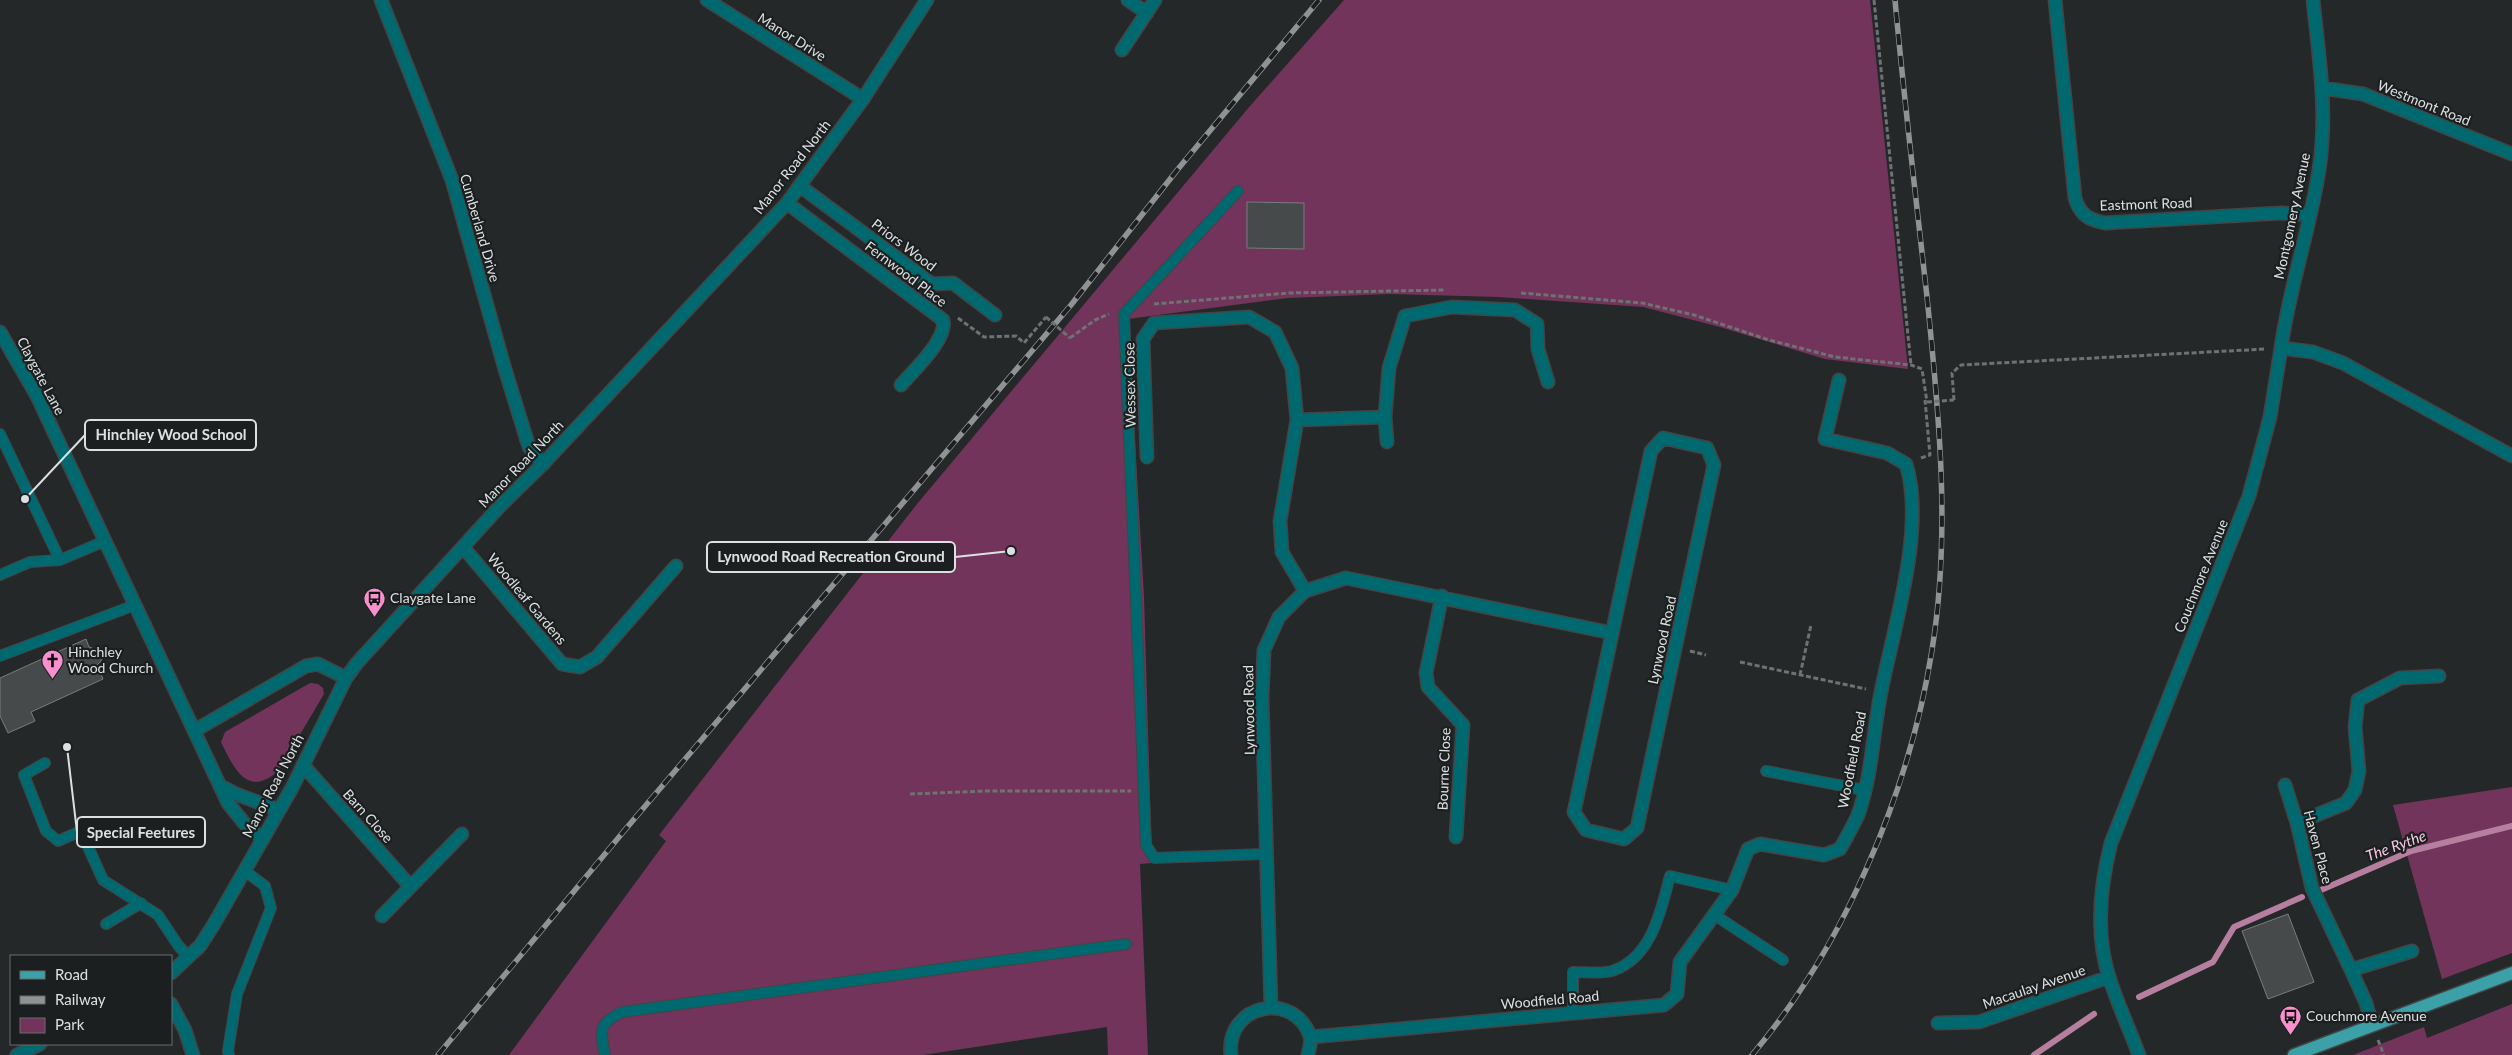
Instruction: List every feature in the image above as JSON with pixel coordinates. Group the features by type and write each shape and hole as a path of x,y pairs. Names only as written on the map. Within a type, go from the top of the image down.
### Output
{"main road":[{"path":"2294,1055 2512,973"}],"street":[{"name":"Cumberland Drive","path":"381,0 452,180 504,366 529,447 543,464"},
{"name":"Manor Drive","path":"707,0 863,99"},
{"name":"Manor Road North","path":"172,972 200,946 214,924 303,766 346,678 357,663 527,478 543,464 786,203 863,99 927,0"},
{"path":"1128,0 1147,13"},
{"path":"1122,50 1155,0"},
{"name":"Eastmont Road","path":"2054,0 2075,198 2083,215 2092,220 2105,222 2281,213 2310,215"},
{"name":"Montgomery Avenue","path":"2281,348 2320,170 2323,136 2322,88 2313,0"},
{"name":"Westmont Road","path":"2322,88 2363,94 2512,154"},
{"name":"Priors Wood","path":"800,186 932,284 953,283 995,315"},
{"name":"Fernwood Place","path":"786,203 943,320 943,333 900,385"},
{"path":"1387,442 1385,418 1389,368 1405,316 1452,307 1515,310 1537,324 1538,350 1548,382"},
{"name":"Wessex Close","path":"1147,457 1143,339 1154,323 1249,317 1275,332 1292,368 1297,420 1280,520 1282,552 1305,591"},
{"name":"Claygate Lane","path":"0,332 37,396 228,803 244,823 263,839"},
{"path":"2281,348 2313,352 2344,363 2512,456"},
{"name":"Couchmore Avenue","path":"2139,1055 2109,977 2102,934 2100,900 2103,874 2111,843 2249,496 2270,417 2281,348"},
{"path":"1839,380 1825,439 1887,453 1906,464"},
{"path":"1297,420 1385,418"},
{"name":"Lynwood Road","path":"1663,438 1707,448 1714,465 1677,642 1637,828 1624,839 1586,830 1574,812 1612,634 1651,451 1663,438"},
{"name":"Woodfield Road","path":"1311,1037 1664,1005 1677,994 1680,962 1712,914 1732,890 1748,849 1760,844 1824,855 1840,848 1857,815 1864,790 1881,692 1896,631 1913,527 1911,479 1906,464"},
{"name":"Woodleaf Gardens","path":"463,547 562,664 580,667 597,657 676,566"},
{"name":"Lynwood Road","path":"1271,1007 1265,854 1262,698 1264,650 1279,617 1305,591 1346,578 1442,596 1612,634"},
{"name":"Bourne Close","path":"1442,596 1426,672 1428,687 1463,725 1456,837"},
{"path":"194,731 306,666 318,664 346,678"},
{"path":"2297,823 2346,804 2356,790 2359,771 2355,727 2358,700 2400,678 2439,676"},
{"name":"Barn Close","path":"303,766 410,886"},
{"name":"Haven Place","path":"2285,785 2297,823 2312,888 2366,1003 2372,1025"},
{"path":"221,786 279,810"},
{"path":"382,916 462,834"},
{"path":"2351,970 2412,951"},
{"name":"Macaulay Avenue","path":"1938,1023 1979,1022 2109,977"},
{"path":"172,1006 185,1030 193,1055"},
{"path":"1231,1055 1231,1040 1236,1027 1242,1019 1253,1011 1271,1007 1284,1010 1296,1017 1311,1037 1308,1055"},
{"path":"18,1055 38,1045"}],"lane":[{"path":"1238,191 1124,314 1146,845 1154,858 1265,854"},
{"path":"0,434 60,560"},
{"path":"0,575 30,562 60,560 105,541"},
{"path":"0,656 135,605"},
{"path":"46,763 24,775 46,831 58,841 81,831 103,880 141,903 158,916 189,958"},
{"path":"1766,771 1864,790"},
{"path":"229,1055 228,1051 237,994 271,908 264,886 245,870"},
{"path":"1573,1013 1573,972 1612,971 1632,958 1646,944 1658,920 1670,876 1732,890"},
{"path":"106,924 141,903"},
{"path":"1712,914 1783,960"},
{"path":"605,1055 602,1032 607,1020 622,1012 1126,944"}],"path":[{"path":"1874,0 1911,365"},
{"path":"1024,343 1046,316 1070,338 1094,320"},
{"path":"1925,387 1927,402 1954,400 1952,373 1961,365 2281,348"},
{"path":"1906,464 1930,454 1922,369"},
{"path":"1800,675 1811,625"},
{"path":"1740,662 1881,692"},
{"path":"910,794 987,791 1144,791"}],"green space":[{"path":"1344,0 1870,0 1908,369 1825,359 1720,327 1643,307 1499,297 1390,294 1288,298 1128,319 1144,597 1152,863 1140,864 1148,1055 1108,1055 1107,1027 923,1055 509,1055 666,841 659,835 917,504 1250,106"},
{"path":"310,683 318,684 323,688 324,694 279,770 259,782 250,781 243,777 231,762 221,742 225,732"},
{"path":"2512,787 2512,953 2442,979 2393,805"},
{"path":"2512,1004 2512,1055 2353,1055 2424,1027 2427,1038"}],"building":[{"path":"1247,202 1304,203 1304,249 1247,248"},
{"name":"Hinchley Wood Church","path":"86,639 89,647 103,652 101,661 97,665 103,679 31,712 35,721 8,733 0,716 0,678"},
{"path":"2288,914 2314,982 2268,999 2242,931"}],"waterway":[{"name":"The Rythe","path":"2321,890 2411,851 2512,826"},
{"name":"The Rythe","path":"2139,997 2213,962 2234,927 2302,897"},
{"name":"The Rythe","path":"2034,1055 2094,1014"}],"railway":[{"path":"438,1055 624,831 1071,305 1178,169 1319,0"},
{"path":"1752,1055 1786,1011 1816,965 1856,892 1878,841 1898,788 1914,734 1927,678 1938,606 1942,518 1936,385 1895,0"}],"place":[{"name":"Hinchley Wood School","path":"25,499"},
{"name":"Lynwood Road Recreation Ground","path":"1011,551"},
{"name":"Claygate Lane","path":"374,617"},
{"name":"Hinchley Wood Church","path":"52,679"},
{"name":"Special Feetures","path":"67,747"},
{"name":"Couchmore Avenue","path":"2290,1035"}]}
